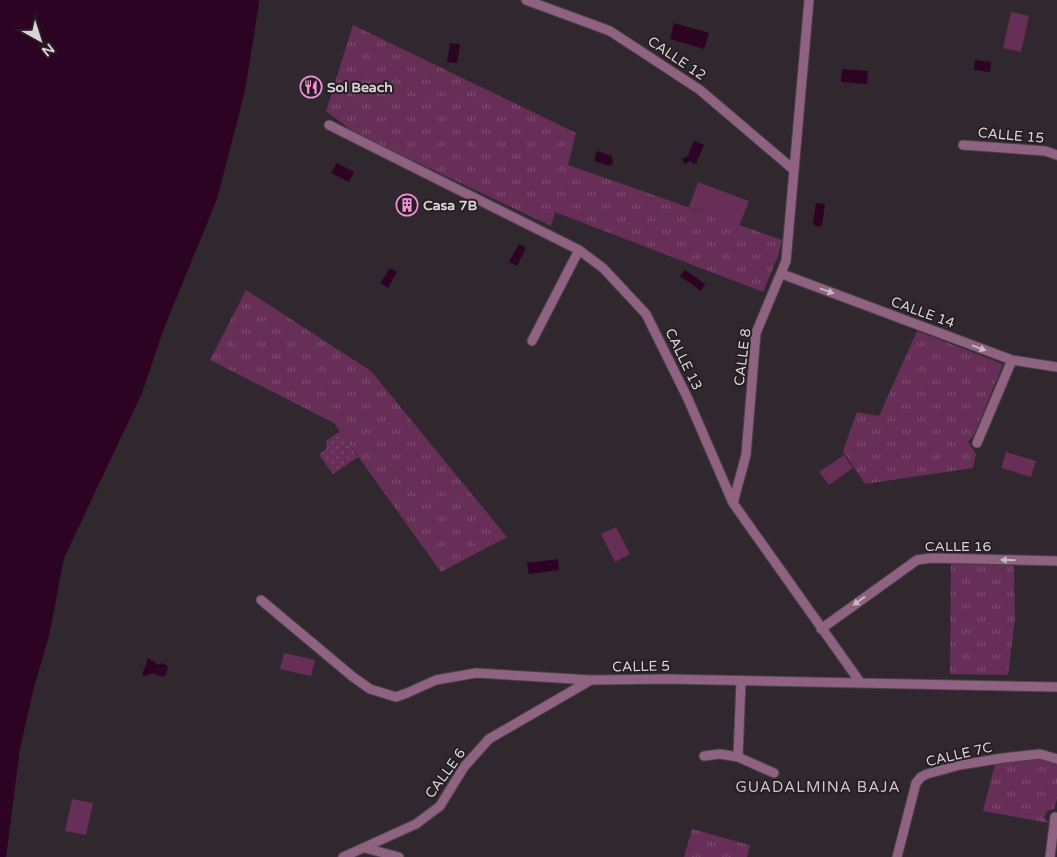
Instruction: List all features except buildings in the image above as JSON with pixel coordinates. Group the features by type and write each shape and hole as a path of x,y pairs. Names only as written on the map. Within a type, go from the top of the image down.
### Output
{"street":[{"name":"CALLE 12","path":"526,0 610,30 700,90 794,170"},
{"name":"CALLE 8","path":"733,503 746,455 756,333 786,261 808,0"},
{"name":"CALLE 13","path":"329,125 578,250 603,268 646,314 688,399 733,503"},
{"name":"CALLE 15","path":"963,144 1045,151 1057,155"},
{"path":"532,341 578,250"},
{"name":"CALLE 14","path":"782,274 1012,360 1057,367"},
{"path":"978,443 1012,360"},
{"path":"733,503 860,682"},
{"name":"CALLE 16","path":"821,629 917,560 931,558 1057,560"},
{"name":"CALLE 5","path":"261,600 353,677 370,689 396,696 408,693 436,680 476,673 591,680 667,679 1057,686"},
{"name":"CALLE 6","path":"343,857 416,824 440,806 464,767 489,739 591,680"},
{"path":"738,757 741,681"},
{"path":"704,756 720,754 738,757 774,774"},
{"name":"CALLE 7C","path":"897,857 916,782 921,777 960,765 1003,758 1040,754 1057,759"},
{"path":"1050,857 1055,817"},
{"path":"365,848 399,857"}],"green space":[{"path":"1011,12 1029,16 1021,52 1003,48"},
{"path":"353,25 576,133 568,165 782,240 778,256 763,292 555,212 551,226 355,133 326,111"},
{"path":"698,182 749,201 739,226 689,207"},
{"path":"246,290 371,371 507,537 441,572 334,423 210,360"},
{"path":"917,331 1003,364 974,435 968,442 976,454 973,468 865,484 843,451 857,412 879,416"},
{"path":"340,431 358,457 333,474 319,455 327,448 326,441"},
{"path":"1006,452 1036,461 1031,477 1001,468"},
{"path":"844,455 853,468 829,485 819,472"},
{"path":"616,527 630,554 615,562 601,534"},
{"path":"951,564 1014,565 1015,618 1008,675 950,674"},
{"path":"284,653 315,660 311,676 280,669"},
{"path":"1038,758 1057,762 1057,799 1054,809 1047,811 1044,818 1049,823 983,811 995,764"},
{"path":"72,799 93,803 86,835 65,831"},
{"path":"692,829 750,845 747,857 684,857"}],"shaded area":[{"path":"0,0 259,0 245,91 217,199 163,331 142,393 64,558 49,636 33,691 20,749 6,857 0,857"},
{"path":"674,23 709,33 704,49 670,39"},
{"path":"450,43 460,44 457,63 447,62"},
{"path":"975,60 991,62 990,72 974,70"},
{"path":"842,69 868,71 867,84 841,82"},
{"path":"694,141 704,145 697,163 693,164 691,161 685,164 682,159 688,156"},
{"path":"597,151 612,156 613,163 609,166 594,161"},
{"path":"337,163 354,172 349,182 331,173"},
{"path":"816,203 825,204 822,225 818,227 813,224"},
{"path":"519,244 526,248 517,266 509,262"},
{"path":"390,268 397,272 388,288 380,283"},
{"path":"685,270 705,284 701,291 680,276"},
{"path":"558,559 559,570 529,574 527,563"},
{"path":"148,658 158,665 162,663 168,666 166,675 162,677 153,673 146,676 142,675"}],"place":[{"name":"Sol Beach","path":"311,87"},
{"name":"Casa 7B","path":"407,205"}],"district":[{"name":"GUADALMINA BAJA","path":"818,787"}]}
